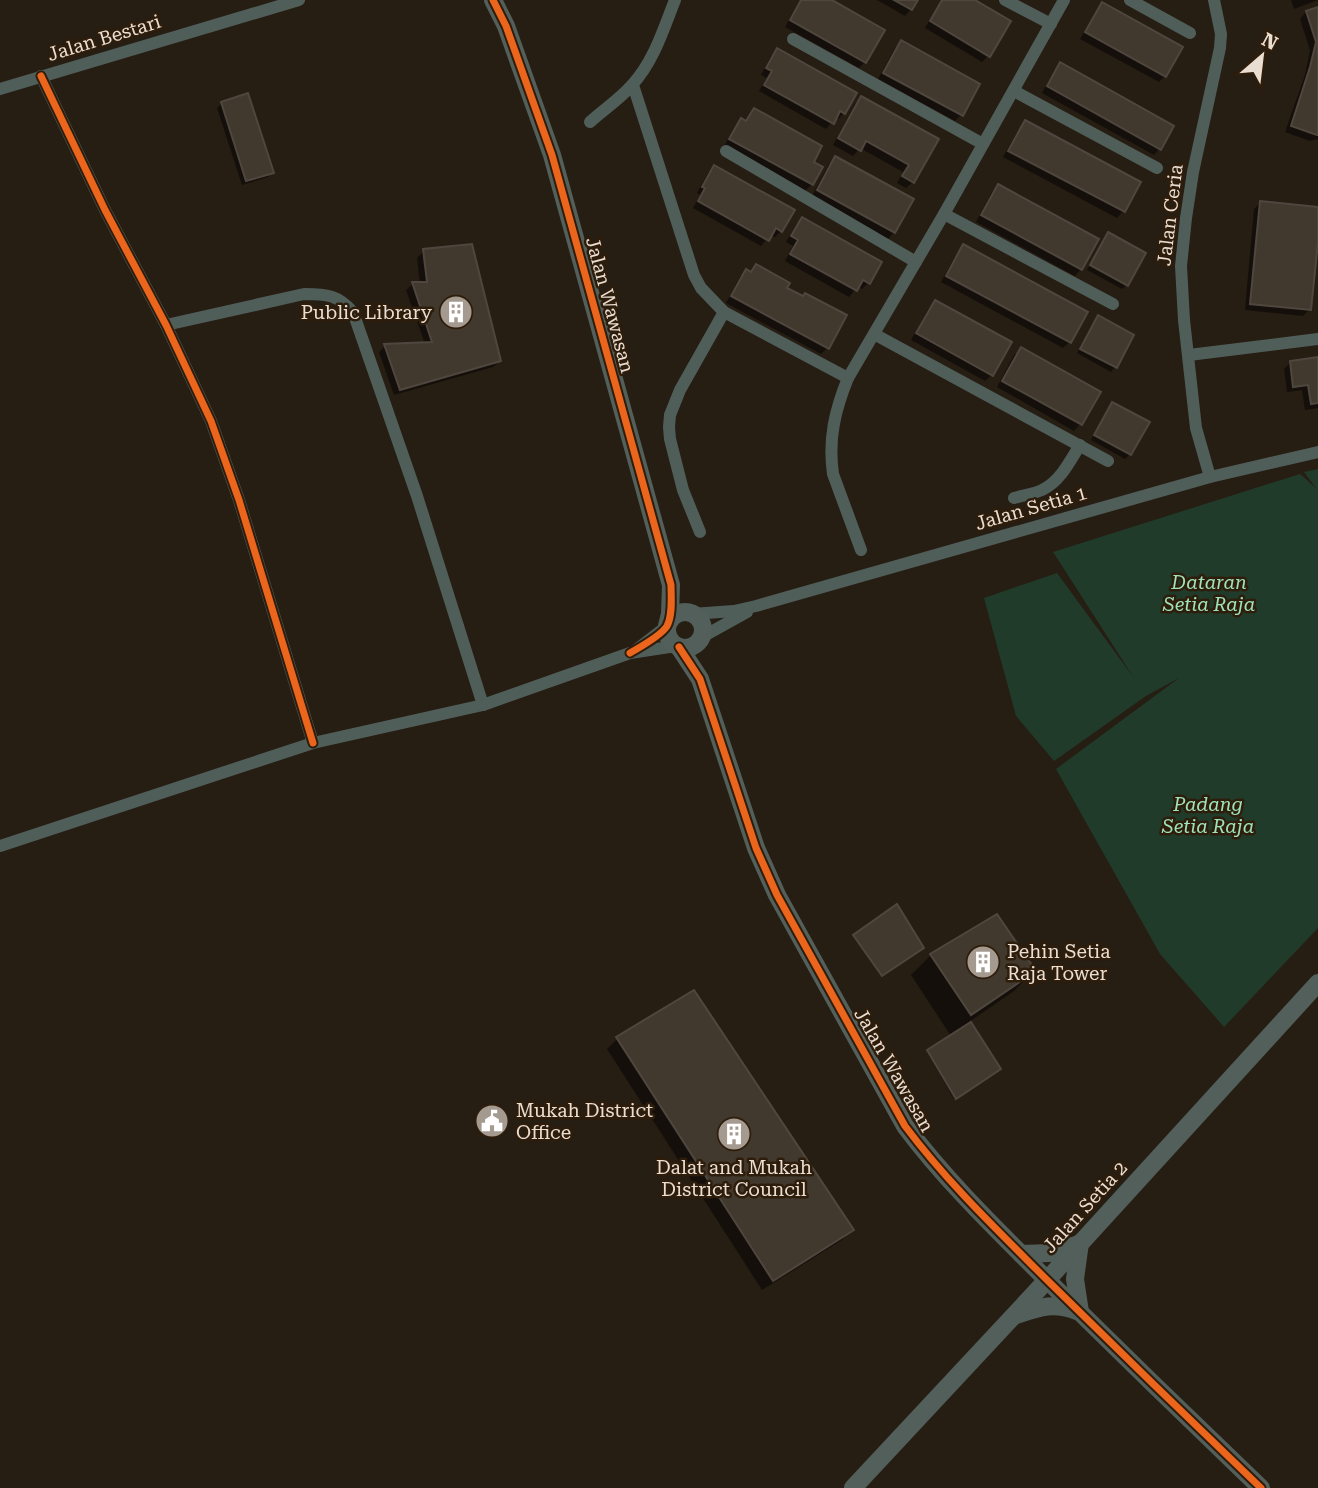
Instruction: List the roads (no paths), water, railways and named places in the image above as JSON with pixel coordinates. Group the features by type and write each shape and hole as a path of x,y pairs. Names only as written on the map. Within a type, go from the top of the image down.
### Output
{"street":[{"name":"Jalan Bestari","path":"0,89 299,0"},
{"name":"Jalan Wawasan","path":"493,0 506,26 552,155 671,585 692,614"},
{"name":"Jalan Wawasan","path":"506,26 510,0"},
{"path":"590,122 632,85 652,56 675,0"},
{"path":"1006,0 1051,24"},
{"path":"862,550 833,474 831,461 831,440 840,399 848,378 1064,0"},
{"path":"1130,0 1190,33"},
{"name":"Jalan Ceria","path":"1210,477 1196,428 1181,266 1193,172 1220,48 1221,34 1214,0"},
{"path":"793,39 983,144"},
{"path":"41,76 211,421 247,526 313,743"},
{"path":"632,85 694,275 701,288 724,312 848,378"},
{"path":"1014,91 1157,168"},
{"path":"726,151 916,262"},
{"path":"944,214 1113,304"},
{"path":"166,325 304,294 334,297 345,303 353,312 483,705"},
{"path":"700,532 683,490 668,427 680,390 724,312"},
{"path":"874,334 1108,461"},
{"path":"1189,355 1318,339"},
{"path":"1014,498 1043,490 1053,483 1062,474 1080,445"},
{"name":"Jalan Setia 1","path":"692,614 756,606 1210,477 1318,452"},
{"name":"Jalan Wawasan","path":"667,626 671,585"},
{"name":"Jalan Setia 1","path":"702,636 756,606"},
{"path":"0,846 313,743 483,705 630,653 667,626 674,615 686,612 702,624 702,636 695,646 630,653"},
{"path":"667,626 669,639 677,647"},
{"name":"Jalan Wawasan","path":"700,679 702,636"},
{"name":"Jalan Wawasan","path":"677,647 700,679 756,848 777,895 905,1126 946,1177 1021,1254 1261,1488"},
{"name":"Jalan Setia 2","path":"853,1488 1318,983"},
{"path":"1013,1316 1024,1297 1028,1282 1021,1254 1061,1251 1080,1243"},
{"path":"1013,1316 1048,1306 1062,1306 1080,1313 1075,1279 1080,1243"}],"place":[{"name":"Public Library","path":"456,312"},
{"name":"Pehin Setia Raja Tower","path":"983,962"},
{"name":"Mukah District Office","path":"492,1121"},
{"name":"Dalat and Mukah District Council","path":"734,1134"}],"park label":[{"name":"Dataran Setia Raja","path":"1209,593"},
{"name":"Padang Setia Raja","path":"1208,815"}]}
